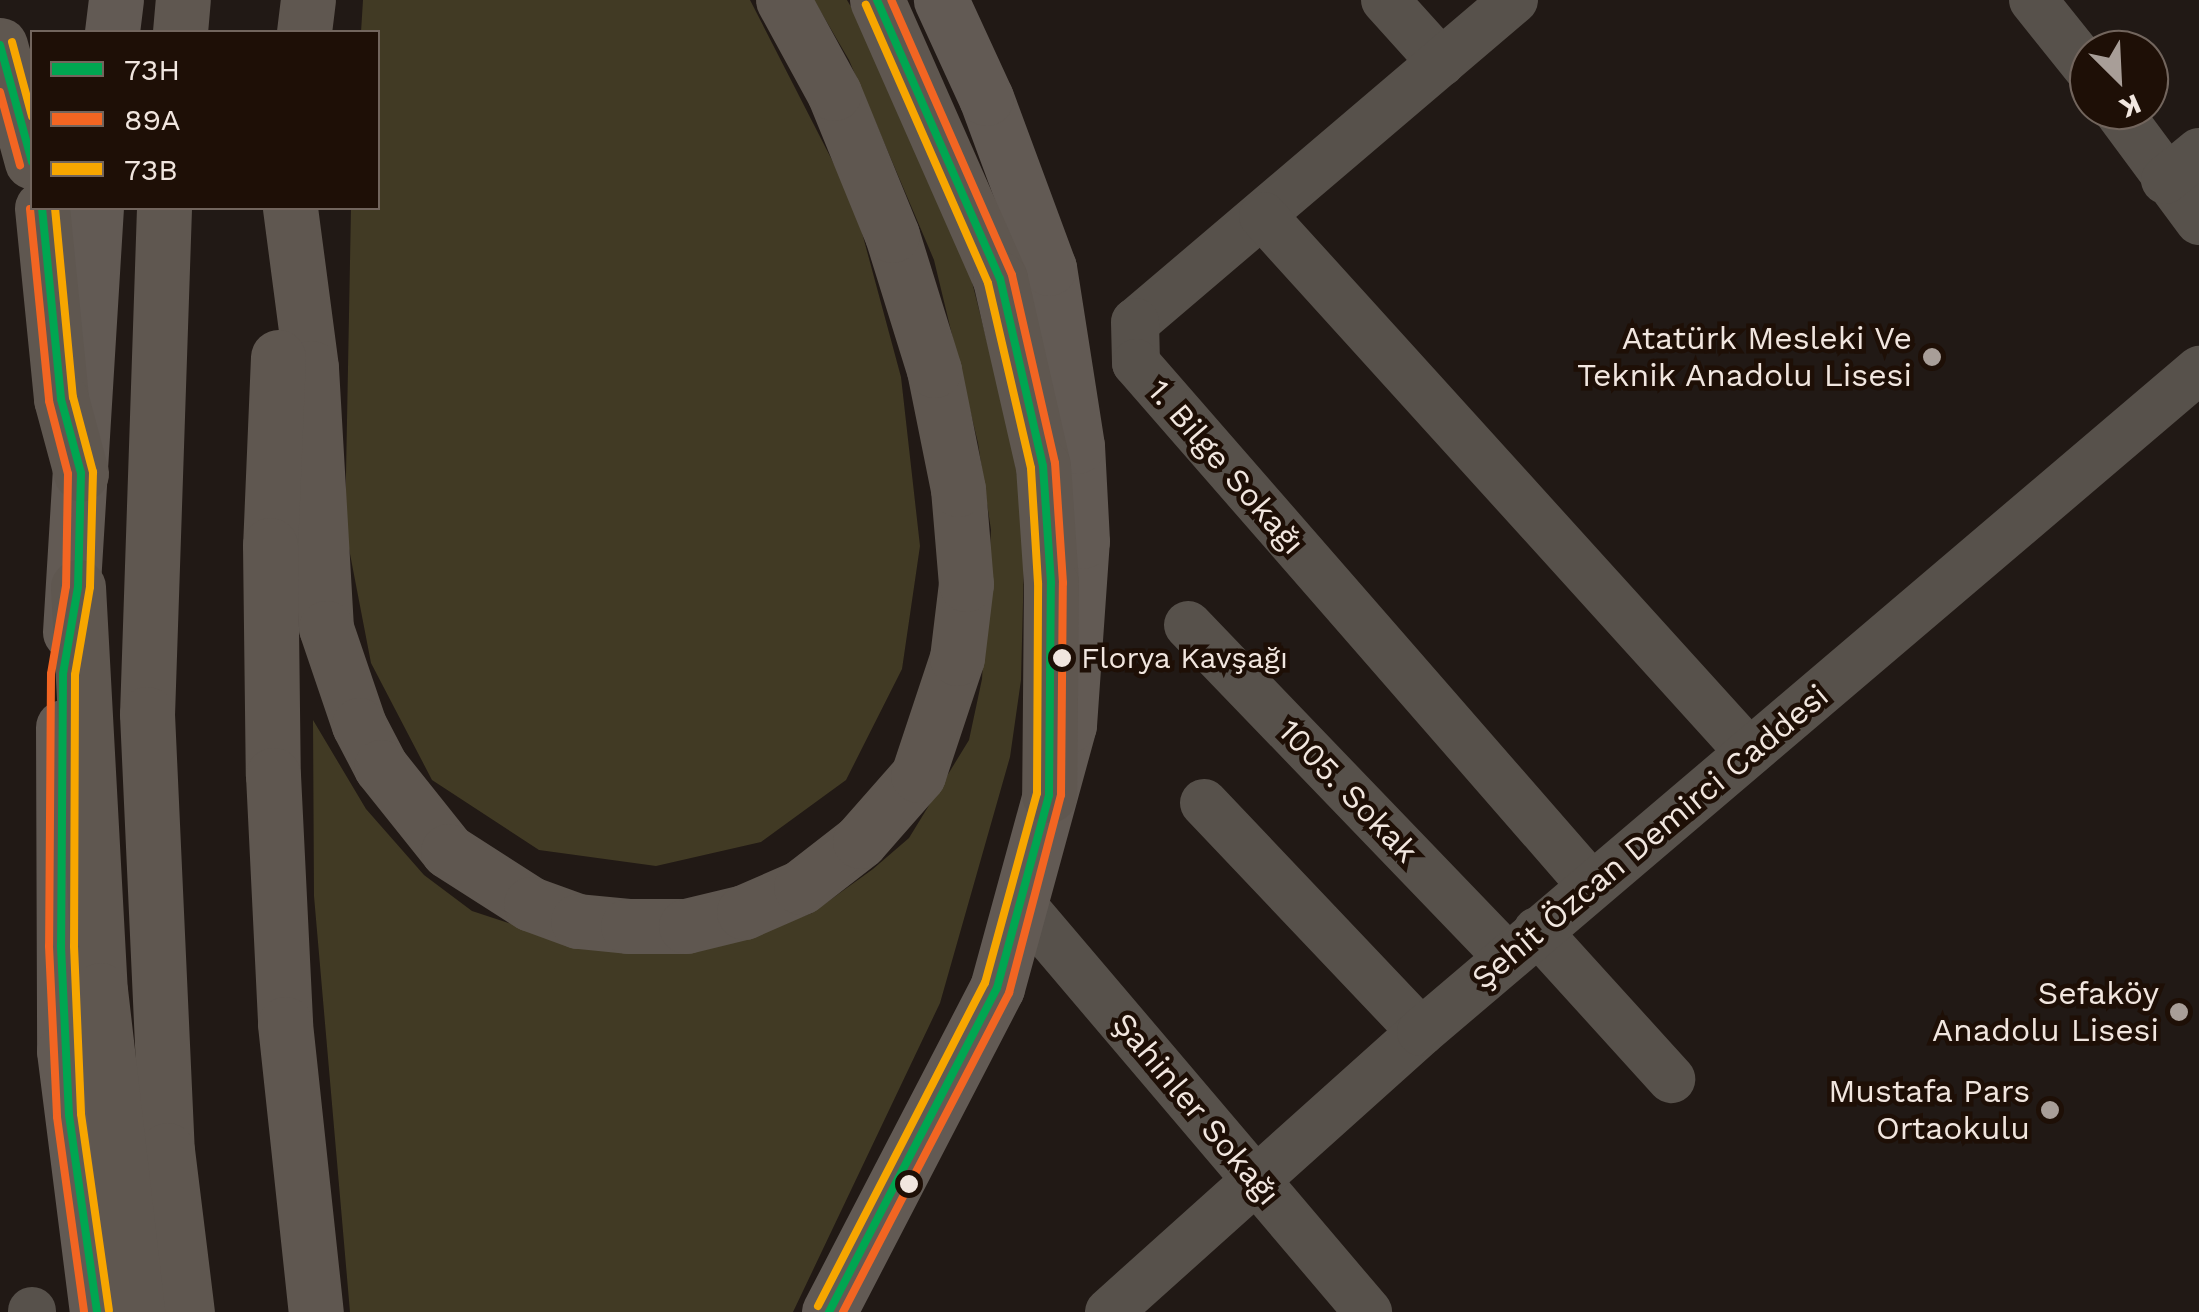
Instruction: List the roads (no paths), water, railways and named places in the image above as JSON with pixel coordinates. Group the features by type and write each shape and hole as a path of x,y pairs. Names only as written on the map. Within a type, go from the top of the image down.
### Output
{"highway":[{"path":"180,30 183,0"},
{"path":"304,30 308,0"},
{"path":"289,210 310,351 326,628 358,725 382,768 448,851 531,904 578,921 628,926 686,926 744,912 801,887 860,841 918,775 958,658 966,584 958,489 934,370 892,236 834,93 782,0"},
{"path":"877,0 1000,279 1043,466 1051,583 1048,794"},
{"path":"0,45 30,155"},
{"path":"42,210 60,399 81,473"},
{"path":"164,210 147,714 168,1150 187,1312"},
{"path":"289,210 270,545 273,775 284,1024 316,1312"},
{"path":"78,586 100,990 137,1312"}],"main road":[{"path":"112,30 116,0"},
{"path":"831,1310 997,988 1023,906 1048,794 1069,725 1082,541 1077,446 1049,268 986,98 942,0"},
{"path":"96,210 78,586 63,674 61,946 69,1116 98,1312"}],"street":[{"path":"1385,0 1441,62"},
{"name":"1. Bilge Sokağı","path":"1514,0 1135,322 1136,363 1591,885"},
{"path":"2033,0 2069,45"},
{"path":"2141,130 2182,166 2199,221"},
{"path":"1263,216 1750,752"},
{"name":"Şehit Özcan Demirci Caddesi","path":"1109,1312 1591,885 2199,370"},
{"name":"1005. Sokak","path":"1188,625 1671,1079"},
{"path":"1204,802 1421,1032"},
{"name":"Şahinler Sokağı","path":"1023,906 1368,1312"}],"place":[{"name":"Atatürk Mesleki Ve Teknik Anadolu Lisesi","path":"1932,357"},
{"name":"Florya Kavşağı","path":"1062,658"},
{"name":"Sefaköy Anadolu Lisesi","path":"2179,1012"},
{"name":"Mustafa Pars Ortaokulu","path":"2050,1110"}]}
